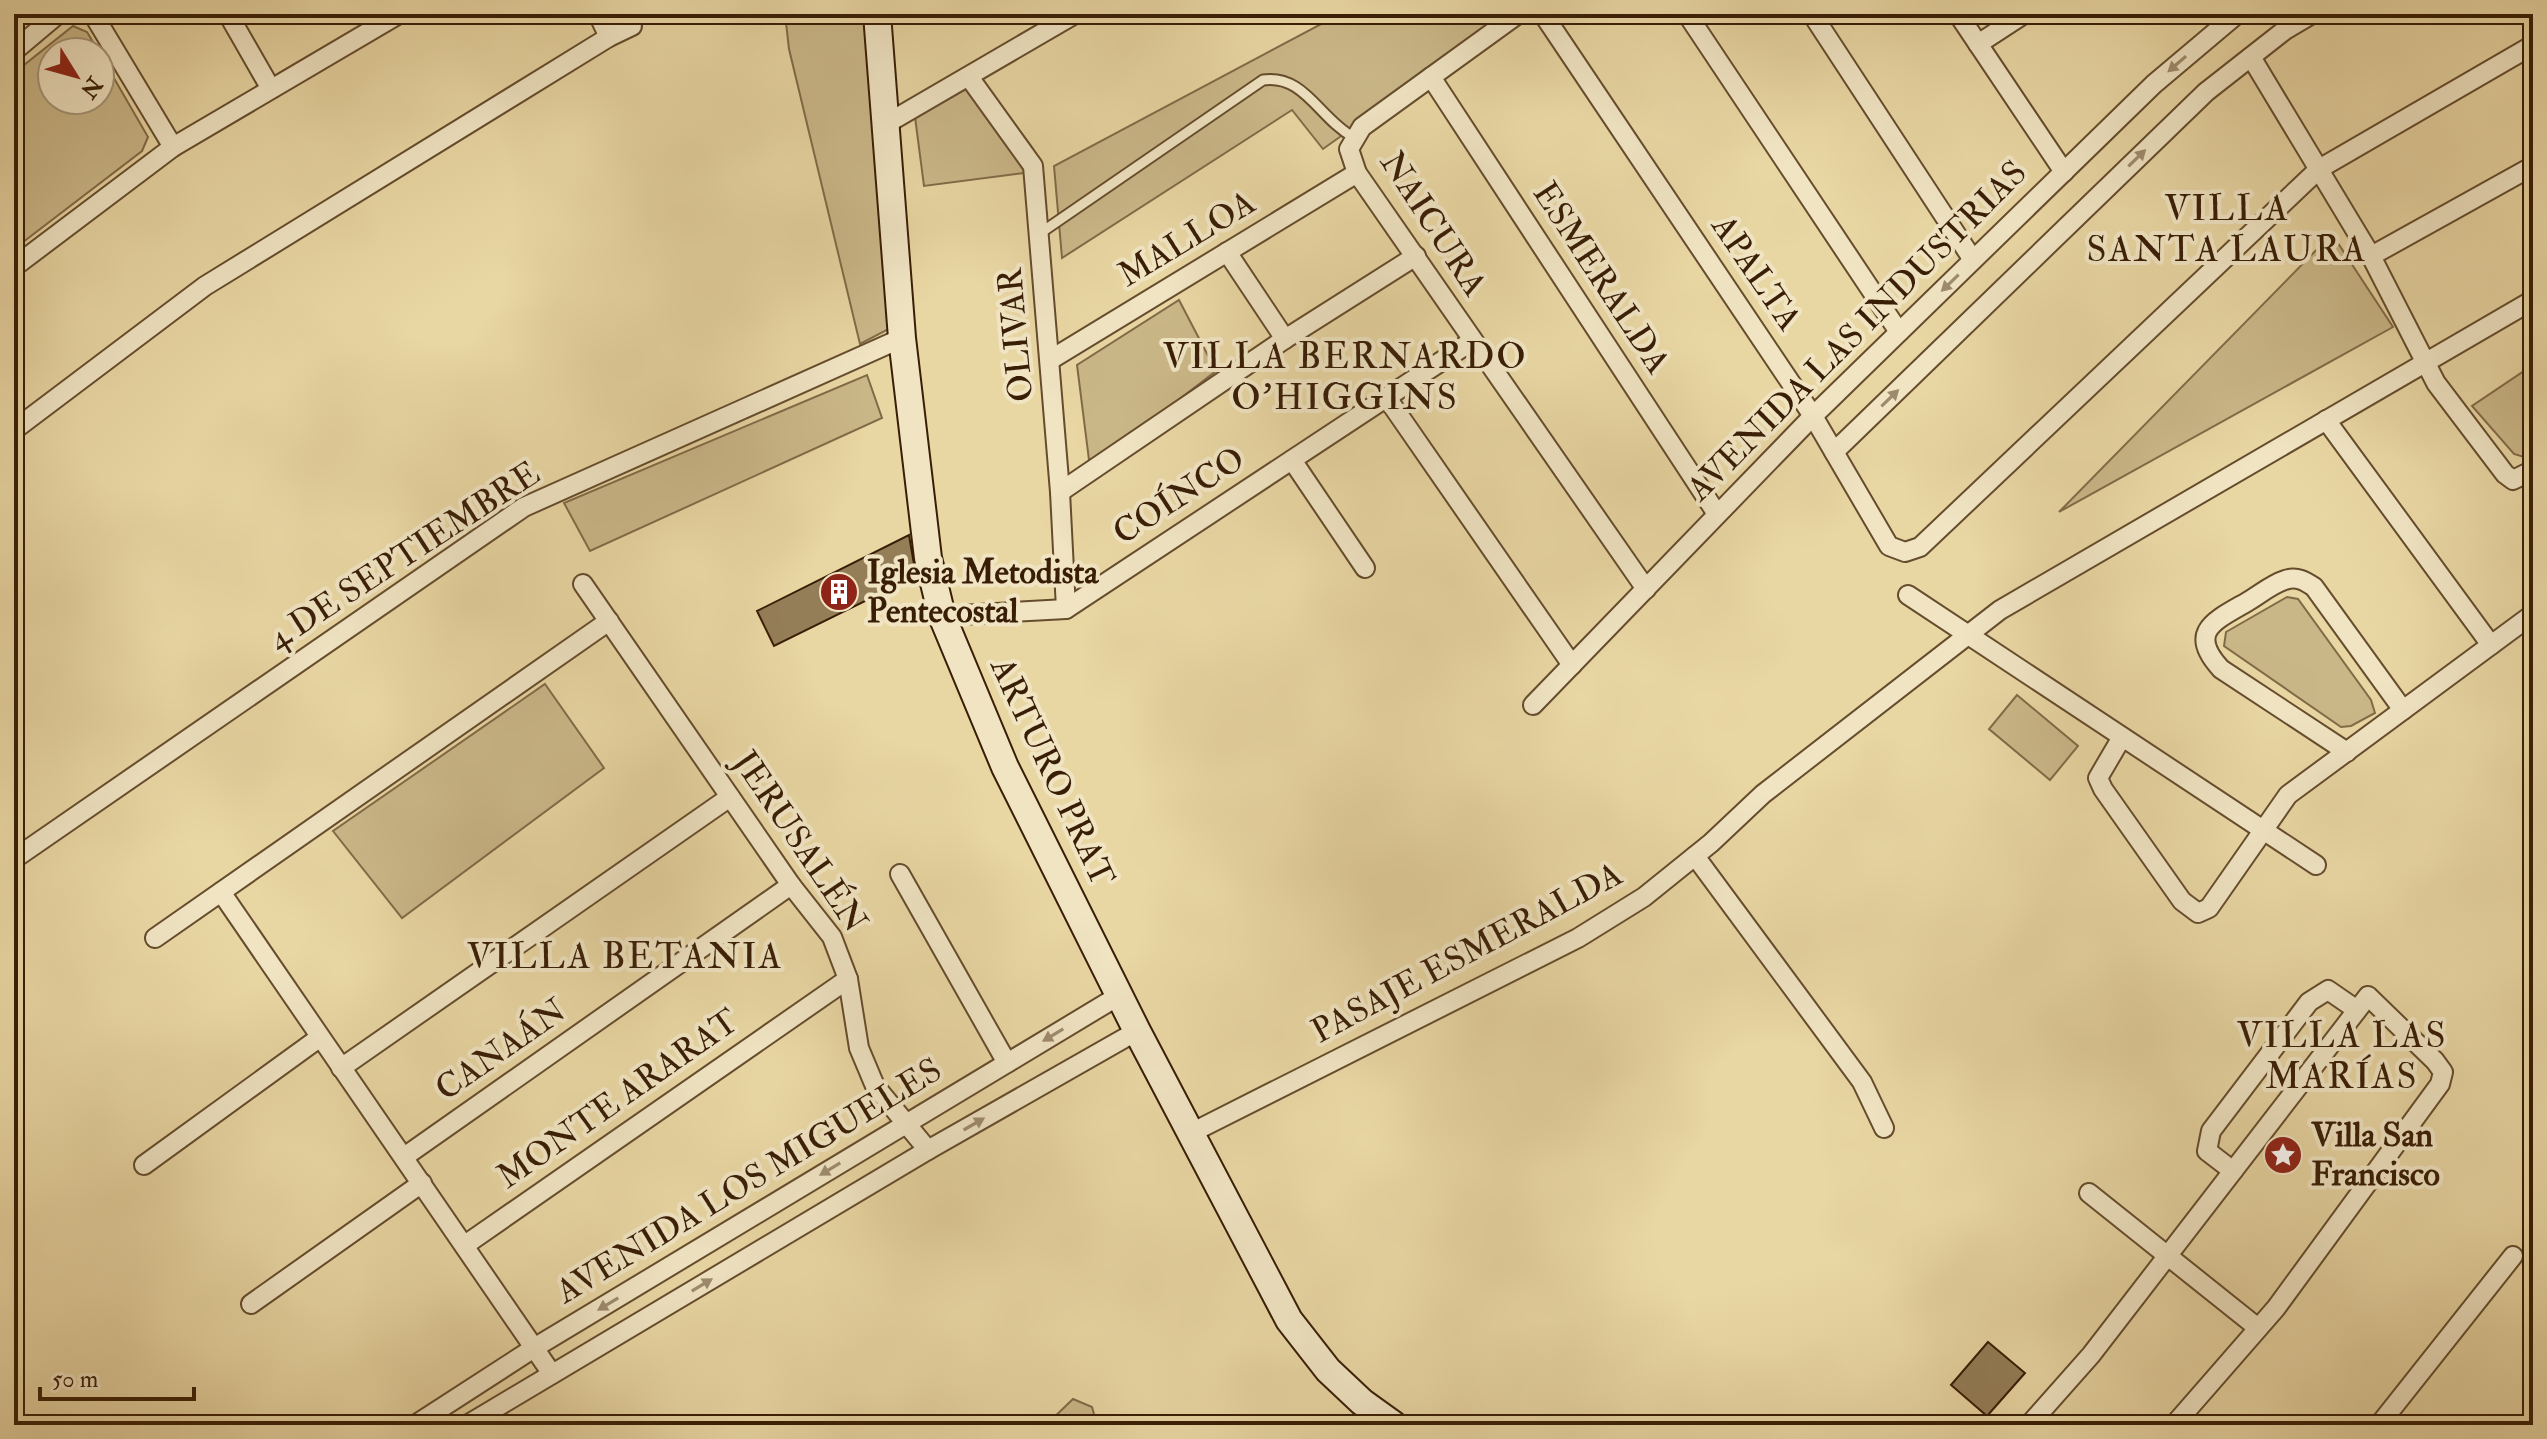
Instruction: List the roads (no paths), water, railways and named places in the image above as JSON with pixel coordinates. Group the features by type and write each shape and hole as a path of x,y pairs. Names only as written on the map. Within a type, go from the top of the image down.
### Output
{"main road":[{"name":"ARTURO PRAT","path":"877,14 902,338 928,558 942,616 1005,767 1137,1031 1289,1320 1328,1370 1362,1402 1394,1425"}],"street":[{"path":"14,51 58,14"},
{"path":"93,14 173,147"},
{"path":"228,14 271,89"},
{"path":"14,267 173,147 271,89 372,21 399,14"},
{"path":"598,14 609,37"},
{"path":"886,124 1075,14"},
{"path":"1357,132 1518,14"},
{"name":"APALTA","path":"1543,14 1813,416 1889,546 1905,552 1920,547 2319,169"},
{"path":"1687,14 1899,332"},
{"path":"1812,14 1973,260"},
{"path":"1958,14 2064,172"},
{"path":"1978,44 2024,14"},
{"name":"AVENIDA LAS INDUSTRIAS","path":"1533,705 1813,416 2154,84 2237,14"},
{"name":"AVENIDA LAS INDUSTRIAS","path":"1834,452 2187,110 2251,57 2312,14"},
{"path":"14,430 205,286 609,37 632,26"},
{"path":"2319,169 2533,45"},
{"path":"2251,57 2371,256 2425,363 2505,474 2513,480 2533,470"},
{"name":"OLIVAR","path":"969,77 1033,166 1060,492 1066,609"},
{"name":"ESMERALDA","path":"1431,77 1717,514"},
{"name":"NAICURA","path":"1357,132 1349,149 1357,173 1646,589"},
{"path":"2371,256 2533,166"},
{"name":"MALLOA","path":"1050,360 1357,173"},
{"path":"1227,252 1285,339"},
{"path":"1060,492 1285,339 1416,256"},
{"name":"PASAJE ESMERALDA","path":"1191,1133 1578,938 1644,897 1763,794 2000,610 2533,300"},
{"name":"4 DE SEPTIEMBRE","path":"14,859 524,507 902,338"},
{"name":"COÍNCO","path":"1066,609 1472,341"},
{"path":"1387,398 1572,665"},
{"path":"2326,420 2491,645"},
{"path":"1292,460 1365,568"},
{"path":"2347,752 2221,669 2209,655 2204,641 2206,631 2216,621 2286,579 2302,578 2314,587 2403,710"},
{"name":"JERUSALÉN","path":"583,584 791,885 832,937 848,979 859,1048 875,1086 928,1150"},
{"path":"1908,595 2316,865"},
{"path":"942,616 1066,609"},
{"path":"2122,737 2098,778 2182,901 2198,913 2209,908 2288,795 2533,614"},
{"path":"155,938 609,621"},
{"path":"341,1068 730,797"},
{"path":"1695,856 1862,1082 1884,1128"},
{"path":"900,874 1007,1063"},
{"name":"CANAÁN","path":"404,1157 791,885"},
{"path":"221,892 552,1374"},
{"name":"MONTE ARARAT","path":"465,1245 848,979"},
{"path":"2174,1425 2258,1328 2440,1084 2443,1072 2435,1061 2362,1003 2328,990 2309,1002 2211,1131 2207,1151 2233,1171"},
{"name":"AVENIDA LOS MIGUELES","path":"415,1425 534,1348 1120,995"},
{"path":"2029,1425 2091,1355 2362,1003"},
{"name":"AVENIDA LOS MIGUELES","path":"467,1425 928,1150 1137,1031"},
{"path":"144,1165 319,1038"},
{"path":"251,1304 422,1183"},
{"path":"2089,1193 2258,1328"},
{"path":"2379,1425 2513,1256"}],"lane":[{"path":"1039,234 1263,80 1279,78 1297,84 1336,127 1357,132"}],"place":[{"name":"Iglesia Metodista Pentecostal","path":"839,592"},
{"name":"Villa San Francisco","path":"2283,1155"}],"district":[{"name":"VILLA SANTA LAURA","path":"2227,228"},
{"name":"VILLA BERNARDO O'HIGGINS","path":"1345,376"},
{"name":"VILLA BETANIA","path":"625,956"},
{"name":"VILLA LAS MARÍAS","path":"2342,1056"}]}
